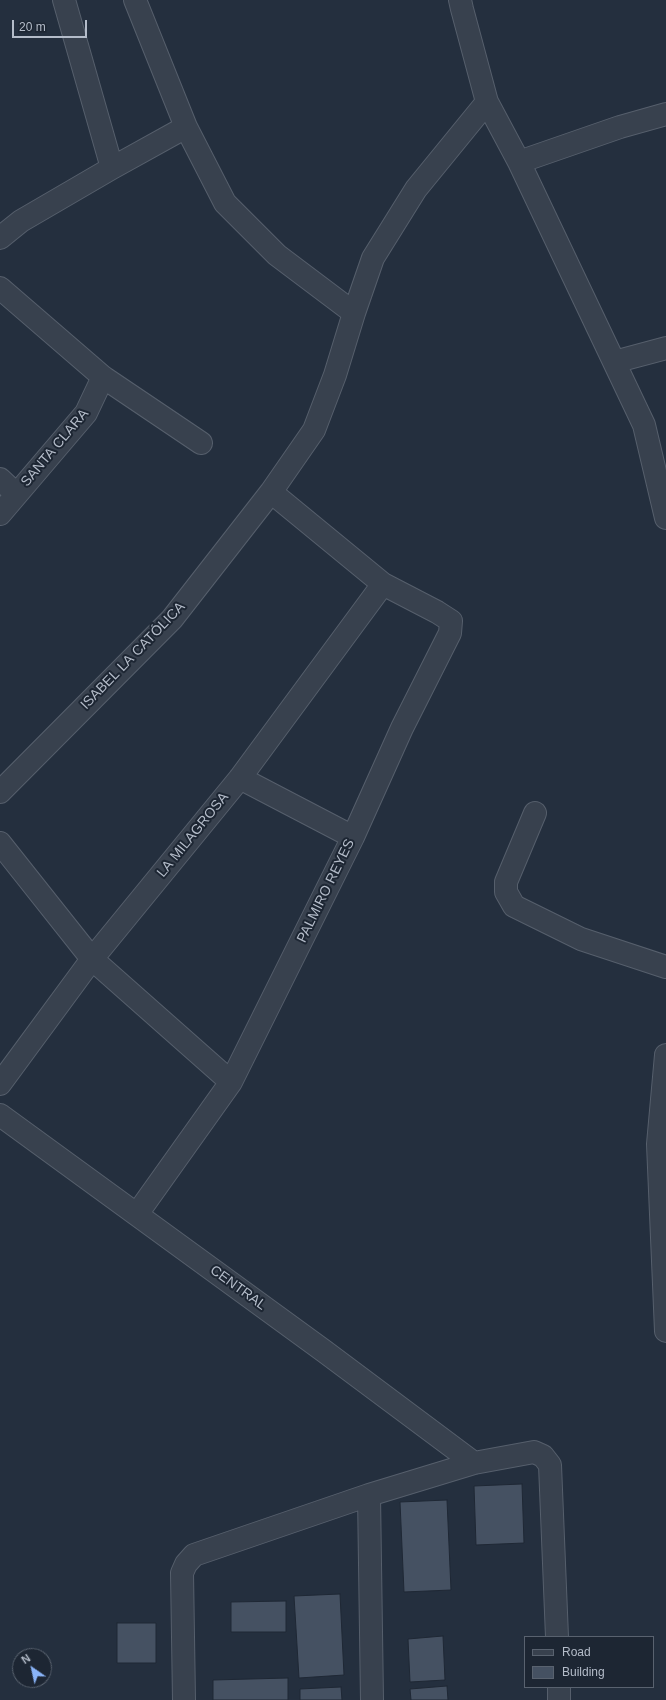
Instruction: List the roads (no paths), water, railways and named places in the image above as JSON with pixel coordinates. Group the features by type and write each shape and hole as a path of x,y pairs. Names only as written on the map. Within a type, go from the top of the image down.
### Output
{"street":[{"path":"64,0 112,168"},
{"path":"135,0 186,127 225,203 277,255 354,313"},
{"path":"460,0 487,102 519,162 644,425 666,518"},
{"name":"ISABEL LA CATÓLICA","path":"0,792 172,619 271,492 314,430 335,375 373,258 416,189 487,102"},
{"path":"519,162 620,126 666,114"},
{"path":"0,238 21,221 186,127"},
{"path":"0,288 103,377 201,443"},
{"path":"614,362 666,348"},
{"name":"SANTA CLARA","path":"0,514 86,413 103,377"},
{"path":"0,479 16,494"},
{"path":"271,492 383,584"},
{"name":"LA MILAGROSA","path":"0,1084 92,959 240,778 383,584"},
{"name":"PALMIRO REYES","path":"137,1214 231,1082 353,837 402,728 450,633 451,622 437,612 383,584"},
{"path":"240,778 353,837"},
{"path":"535,813 506,882 506,892 514,906 581,939 666,967"},
{"path":"0,843 92,959 231,1082"},
{"path":"666,1055 658,1144 666,1331"},
{"name":"CENTRAL","path":"0,1116 137,1214 474,1463"},
{"path":"184,1700 182,1574 186,1564 194,1555 369,1495 474,1463 534,1452 543,1456 550,1465 557,1636"},
{"path":"369,1495 372,1700"},
{"path":"559,1688 559,1700"}]}
